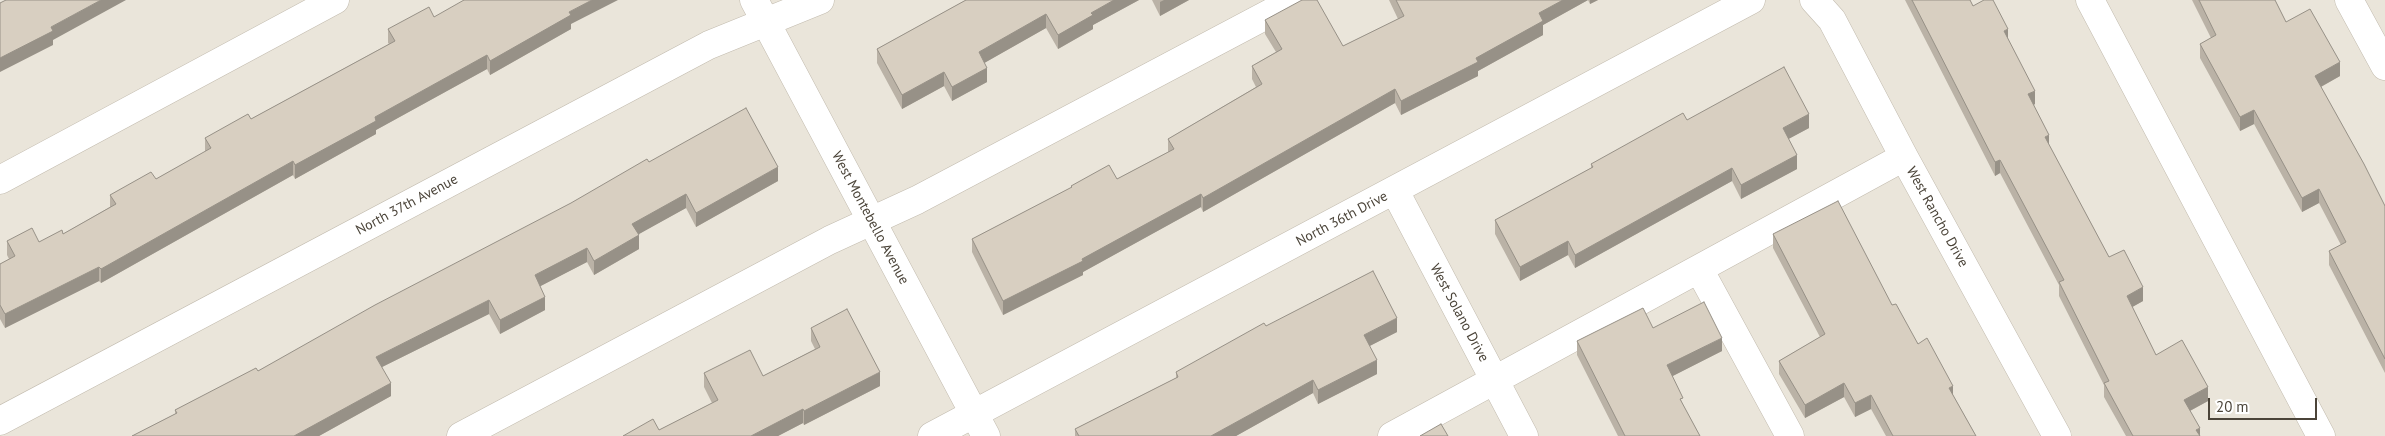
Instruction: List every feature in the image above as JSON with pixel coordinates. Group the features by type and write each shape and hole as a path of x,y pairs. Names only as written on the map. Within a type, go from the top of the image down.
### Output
{"street":[{"path":"0,180 335,0"},
{"name":"North 37th Avenue","path":"0,421 709,44 760,11 820,0"},
{"path":"461,436 830,240 916,200 1295,0"},
{"name":"North 36th Drive","path":"932,436 980,425 1394,191 1751,0"},
{"name":"West Rancho Drive","path":"1814,0 1832,20 1904,157 2057,436"},
{"path":"2090,0 2321,436"},
{"path":"2349,0 2385,66"},
{"name":"West Montebello Avenue","path":"760,11 980,425"},
{"path":"1392,436 1904,157"},
{"name":"West Solano Drive","path":"1394,191 1524,436"},
{"path":"1699,269 1790,436"}],"shaded area":[{"path":"0,0 2385,0 2385,436 0,436"}],"building":[{"path":"6,0 101,0 51,27 53,31 0,58 0,3"},
{"path":"464,0 592,0 569,12 571,15 490,61 487,55 375,117 376,121 295,165 293,161 101,269 99,267 5,314 0,305 0,264 15,256 7,241 32,228 39,242 62,230 63,234 116,204 110,195 151,172 156,179 211,148 205,138 248,114 251,119 395,41 388,29 429,7 434,17"},
{"path":"966,0 1114,0 1091,13 1093,15 1058,35 1046,14 979,52 987,68 952,87 944,72 902,95 877,49"},
{"path":"1302,0 1317,0 1343,46 1404,16 1396,0 1563,0 1539,13 1543,21 1476,58 1478,62 1401,101 1395,89 1203,198 1201,194 1082,259 1083,261 1003,301 972,239 1072,187 1109,165 1117,179 1174,149 1168,139 1262,84 1252,66 1282,49 1265,20"},
{"path":"1912,0 1970,0 1973,6 1984,0 1993,0 2008,29 2004,31 2035,91 2028,94 2049,135 2045,137 2109,257 2124,250 2143,287 2127,296 2156,355 2182,340 2208,387 2184,400 2200,428 2196,430 2200,436 2133,436 2104,383 2109,381 2059,282 2064,280 2000,160 1995,162"},
{"path":"2199,0 2275,0 2286,22 2310,9 2340,62 2315,76 2385,206 2385,359 2329,251 2346,242 2319,189 2302,198 2254,110 2240,117 2200,44 2216,35"},
{"path":"1784,67 1809,114 1783,128 1797,155 1741,185 1732,168 1575,255 1568,241 1520,267 1495,220 1593,167 1591,164 1683,113 1687,120"},
{"path":"746,108 778,167 696,213 686,194 632,224 639,235 594,261 587,248 535,275 545,297 500,320 489,300 376,357 391,383 294,436 132,436 177,413 175,410 256,368 258,371 375,305 571,203 647,159 649,162"},
{"path":"1838,201 1892,305 1896,304 1918,344 1927,338 1953,386 1949,388 1976,436 1893,436 1871,395 1855,403 1844,383 1805,405 1779,361 1825,334 1773,234"},
{"path":"1373,271 1397,318 1364,335 1377,360 1318,390 1313,380 1211,436 1079,436 1075,429 1178,377 1176,372 1264,323 1266,326"},
{"path":"1704,302 1722,338 1667,365 1683,398 1680,399 1700,436 1625,436 1577,341 1643,308 1653,328"},
{"path":"847,309 880,372 751,436 623,436 653,419 659,430 718,400 704,373 750,350 763,376 820,347 811,328"},
{"path":"1441,424 1448,436 1420,436"}]}
